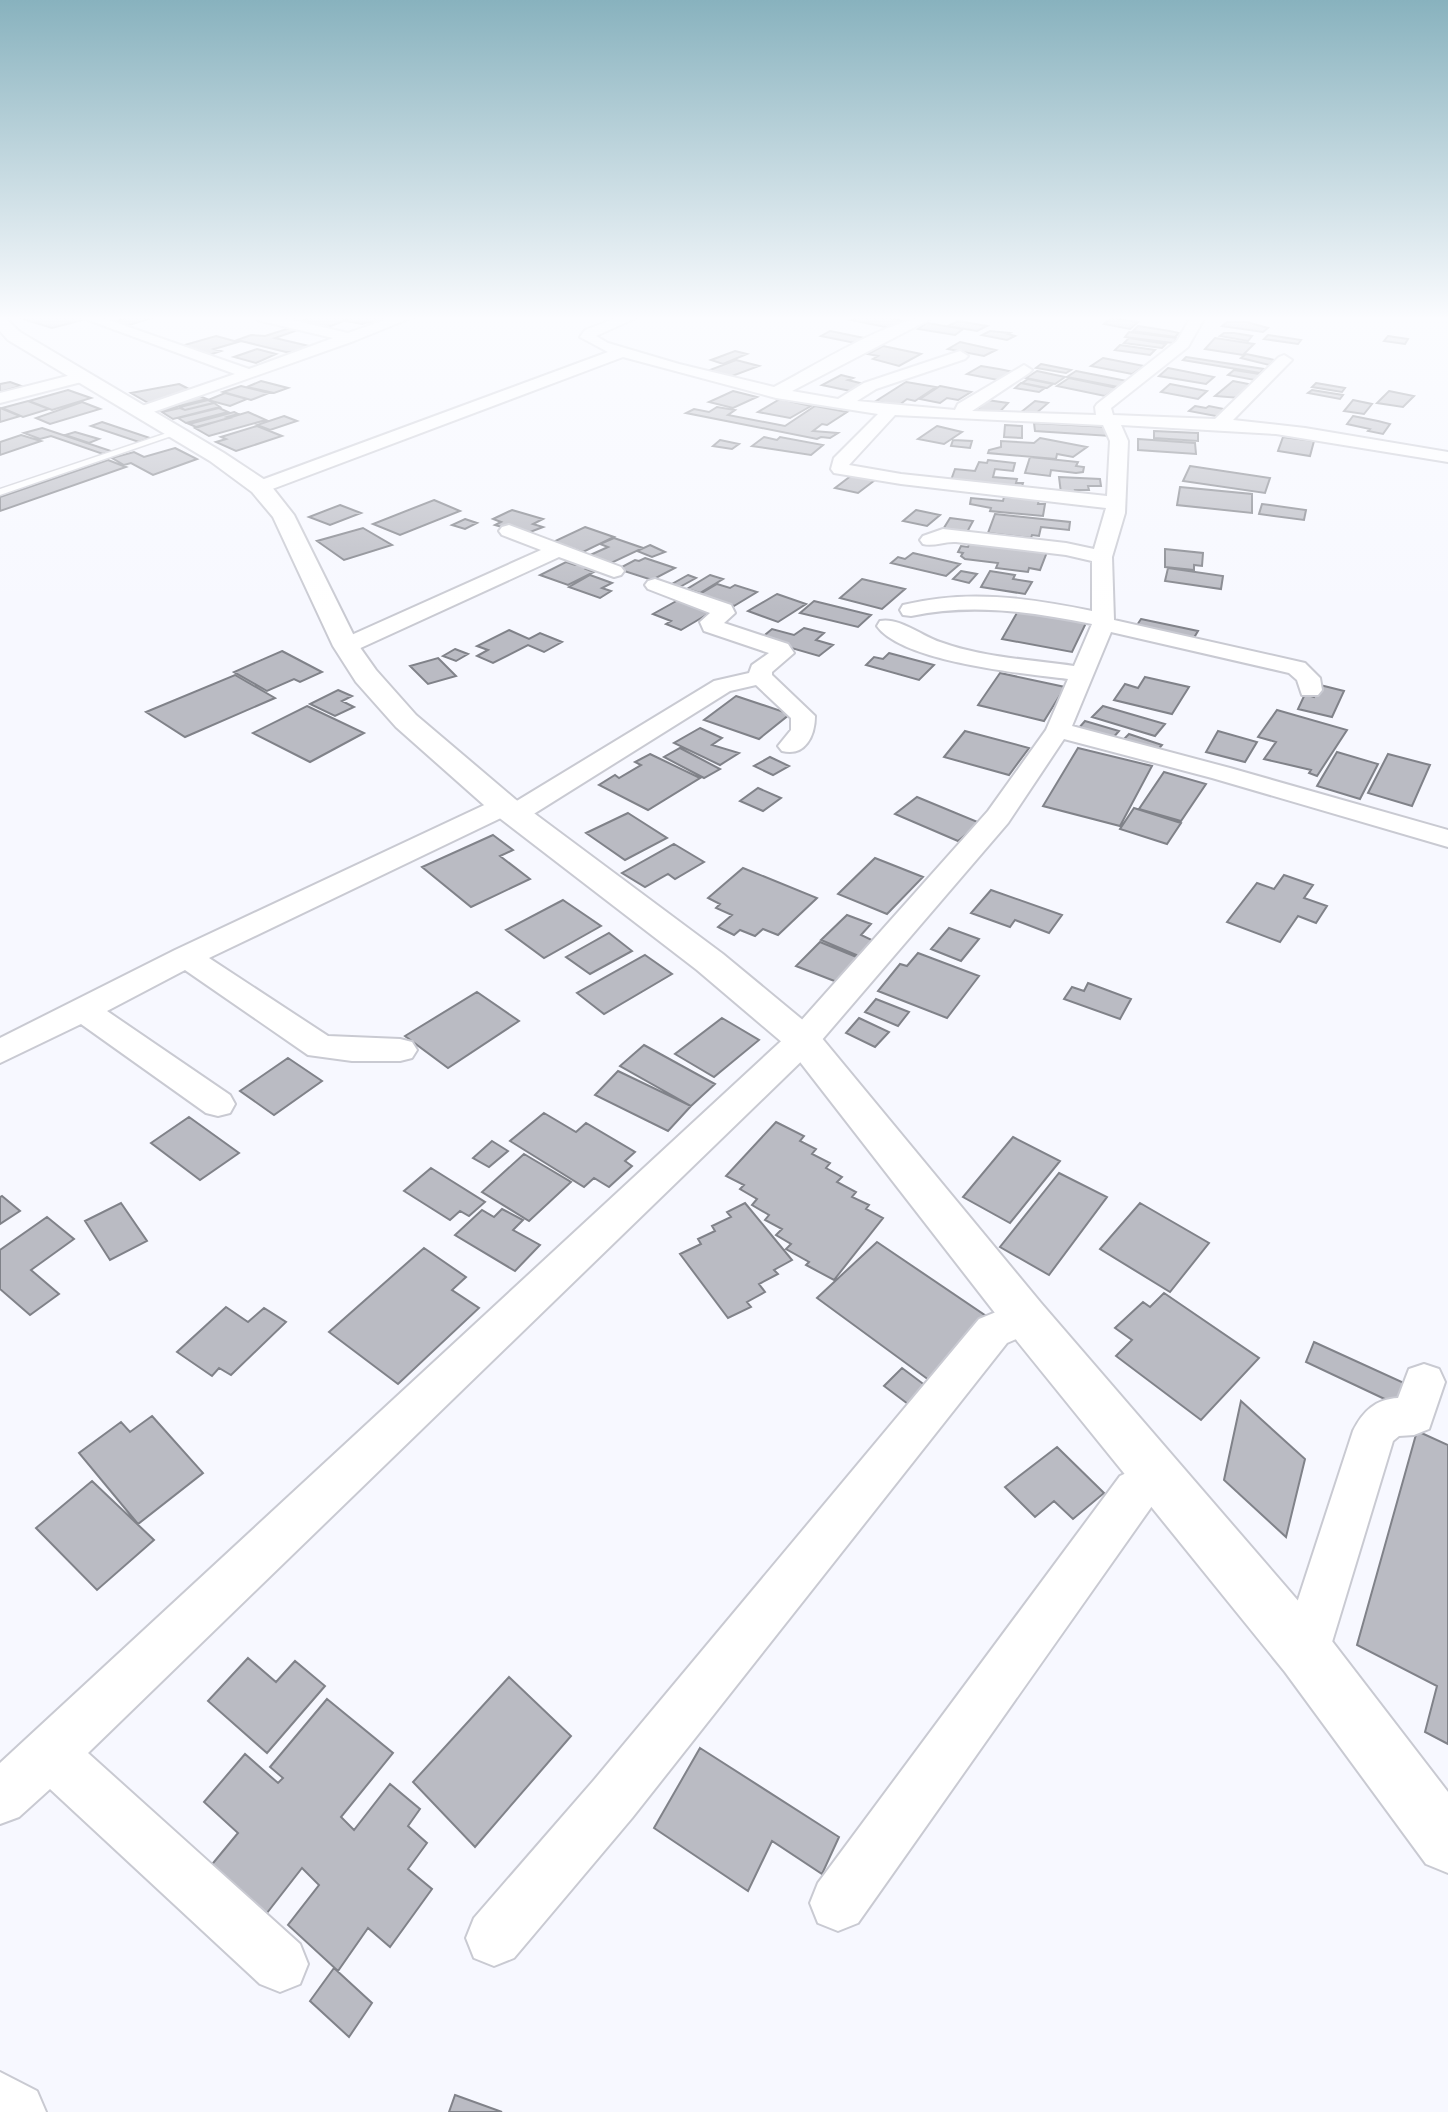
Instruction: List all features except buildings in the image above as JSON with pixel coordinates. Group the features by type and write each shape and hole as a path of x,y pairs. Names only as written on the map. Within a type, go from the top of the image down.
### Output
{"street":[{"path":"149,416 218,457 260,487 288,524 346,646 366,676 405,721 509,810 710,962 803,1040 1158,1478 1305,1652 1448,1842"},
{"path":"260,487 452,416"},
{"path":"886,416 840,462 841,469 901,479 1115,503"},
{"path":"977,416 1219,424 1304,433 1448,457"},
{"path":"0,1798 50,1754 803,1040 999,817 1058,730 1102,622 1102,557 1115,503 1119,441 1117,430 1104,416"},
{"path":"1219,424 1228,416"},
{"path":"509,531 614,570"},
{"path":"930,540 943,535 956,536 1066,549 1102,557"},
{"path":"346,646 558,550"},
{"path":"655,585 723,610 724,613 710,622 718,629 783,651 760,670 761,677 803,716 803,731 791,746"},
{"path":"911,610 948,602 979,601 1030,606 1297,668 1308,678 1310,690"},
{"path":"888,626 903,636 932,648 1018,668 1082,674"},
{"path":"0,1052 187,957 509,810 722,686 761,677"},
{"path":"1058,730 1234,777 1448,839"},
{"path":"187,957 320,1047 352,1051 400,1050"},
{"path":"83,1010 218,1104"},
{"path":"494,1938 613,1799 993,1331 1026,1317"},
{"path":"1305,1652 1375,1431 1389,1417 1414,1416 1424,1382"},
{"path":"838,1903 1136,1491 1158,1478"},
{"path":"50,1754 280,1964"},
{"path":"0,2102 16,2112"}],"lane":[{"path":"0,492 176,433"}]}
